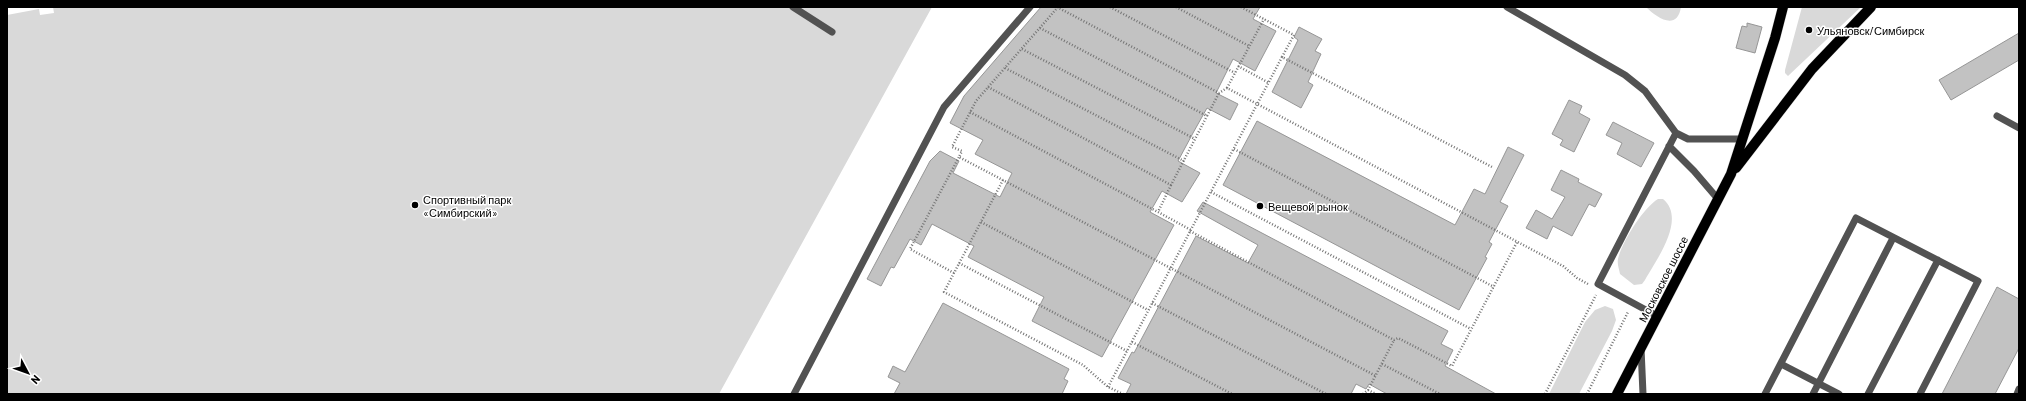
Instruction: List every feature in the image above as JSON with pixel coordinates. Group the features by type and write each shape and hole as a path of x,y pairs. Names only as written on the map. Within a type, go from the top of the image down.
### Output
{"main road":[{"path":"1731,174 1775,38 1782,7"},
{"path":"1731,174 1812,69 1871,7"},
{"name":"Московское шоссе","path":"1617,394 1731,174"}],"lane":[{"path":"793,7 832,32"},
{"path":"794,394 944,107 1030,7"},
{"path":"1507,7 1625,75 1645,91 1676,133 1688,139 1742,139"},
{"path":"1997,116 2019,128"},
{"path":"1658,316 1600,287 1598,284 1676,133"},
{"path":"1669,146 1694,170 1718,199"},
{"path":"1765,394 1856,218 1978,281 1920,394"},
{"path":"1813,394 1894,238"},
{"path":"1868,394 1938,260"},
{"path":"1642,347 1643,394"},
{"path":"1781,364 1839,394"},
{"path":"2017,394 2019,389"}],"path":[{"path":"954,272 910,249 962,151 952,147 976,101 1057,7 1220,93"},
{"path":"1110,7 1235,73"},
{"path":"1176,7 1249,46"},
{"path":"1108,387 1294,35 1241,7"},
{"path":"1158,212 1207,116 1220,93 1227,88 1264,19"},
{"path":"1040,28 1207,116"},
{"path":"1022,49 1195,139"},
{"path":"1282,57 1492,167"},
{"path":"1238,66 1269,83"},
{"path":"1005,68 1184,161"},
{"path":"988,87 1172,185"},
{"path":"1227,88 1563,266 1577,278 1600,287 1545,394"},
{"path":"970,112 1394,340 1398,338 1452,366 1517,242"},
{"path":"1234,149 1494,287"},
{"path":"959,157 1376,376"},
{"path":"1003,180 944,292 1083,365 1108,387 1123,394"},
{"path":"1211,192 1471,330"},
{"path":"981,222 1148,310"},
{"path":"959,263 1127,351"},
{"path":"1152,303 1326,394"},
{"path":"1587,394 1633,303"},
{"path":"1363,394 1368,390 1394,340"},
{"path":"1132,342 1232,394"},
{"path":"1382,364 1440,394"},
{"path":"1368,390 1376,394"}],"shaded area":[{"name":"Спортивный парк «Симбирский»","path":"53,7 932,7 719,394 7,394 7,15 39,9 40,15 54,13"},
{"path":"1646,7 1681,7 1679,15 1671,21 1660,18"},
{"path":"1802,7 1861,7 1788,76 1785,73 1785,70"},
{"path":"1658,199 1663,199 1670,207 1672,217 1671,228 1662,251 1645,280 1642,284 1634,285 1620,274 1618,259 1628,235 1640,217 1652,203"},
{"path":"1605,306 1613,309 1616,320 1612,331 1579,394 1549,394 1585,322 1595,310"}],"building":[{"path":"1041,7 1260,7 1253,19 1276,31 1255,71 1233,59 1216,93 1238,104 1230,120 1207,108 1178,161 1200,173 1182,202 1162,191 1150,212 1174,225 1102,357 1032,321 1044,297 968,257 974,246 932,224 921,245 910,239 894,268 891,267 881,286 867,279 930,161 940,151 959,161 953,173 1000,197 1012,173 975,154 983,140 950,123 964,96"},
{"path":"1747,23 1762,27 1755,53 1736,48 1742,26 1747,27"},
{"path":"1299,27 1322,39 1315,51 1321,54 1308,82 1313,85 1301,108 1272,92 1298,40 1294,37"},
{"path":"2019,33 2019,60 1951,100 1939,80"},
{"path":"1569,100 1582,106 1579,113 1590,119 1574,152 1560,145 1563,140 1552,134"},
{"path":"1257,121 1455,225 1474,189 1485,194 1508,147 1524,155 1500,202 1508,206 1489,242 1492,244 1485,257 1487,258 1459,310 1223,185"},
{"path":"1613,122 1654,143 1641,167 1617,154 1622,143 1606,135"},
{"path":"1561,170 1579,179 1578,182 1602,194 1595,207 1589,204 1572,236 1553,226 1547,239 1526,228 1536,210 1552,219 1565,197 1551,190"},
{"path":"1203,202 1448,331 1441,344 1453,350 1445,366 1496,394 1387,394 1369,384 1366,389 1356,384 1351,394 1126,394 1131,384 1118,378 1132,352 1134,353 1196,236 1248,263 1258,245 1197,211"},
{"path":"1997,287 2019,299 2019,348 1995,394 1942,394"},
{"path":"943,303 1069,369 1064,379 1068,381 1062,394 894,394 900,383 888,377 893,366 905,372"}],"place":[{"name":"Ульяновск/Симбирск","path":"1809,30"},
{"name":"Спортивный парк «Симбирский»","path":"415,205"},
{"name":"Вещевой рынок","path":"1260,206"}]}
